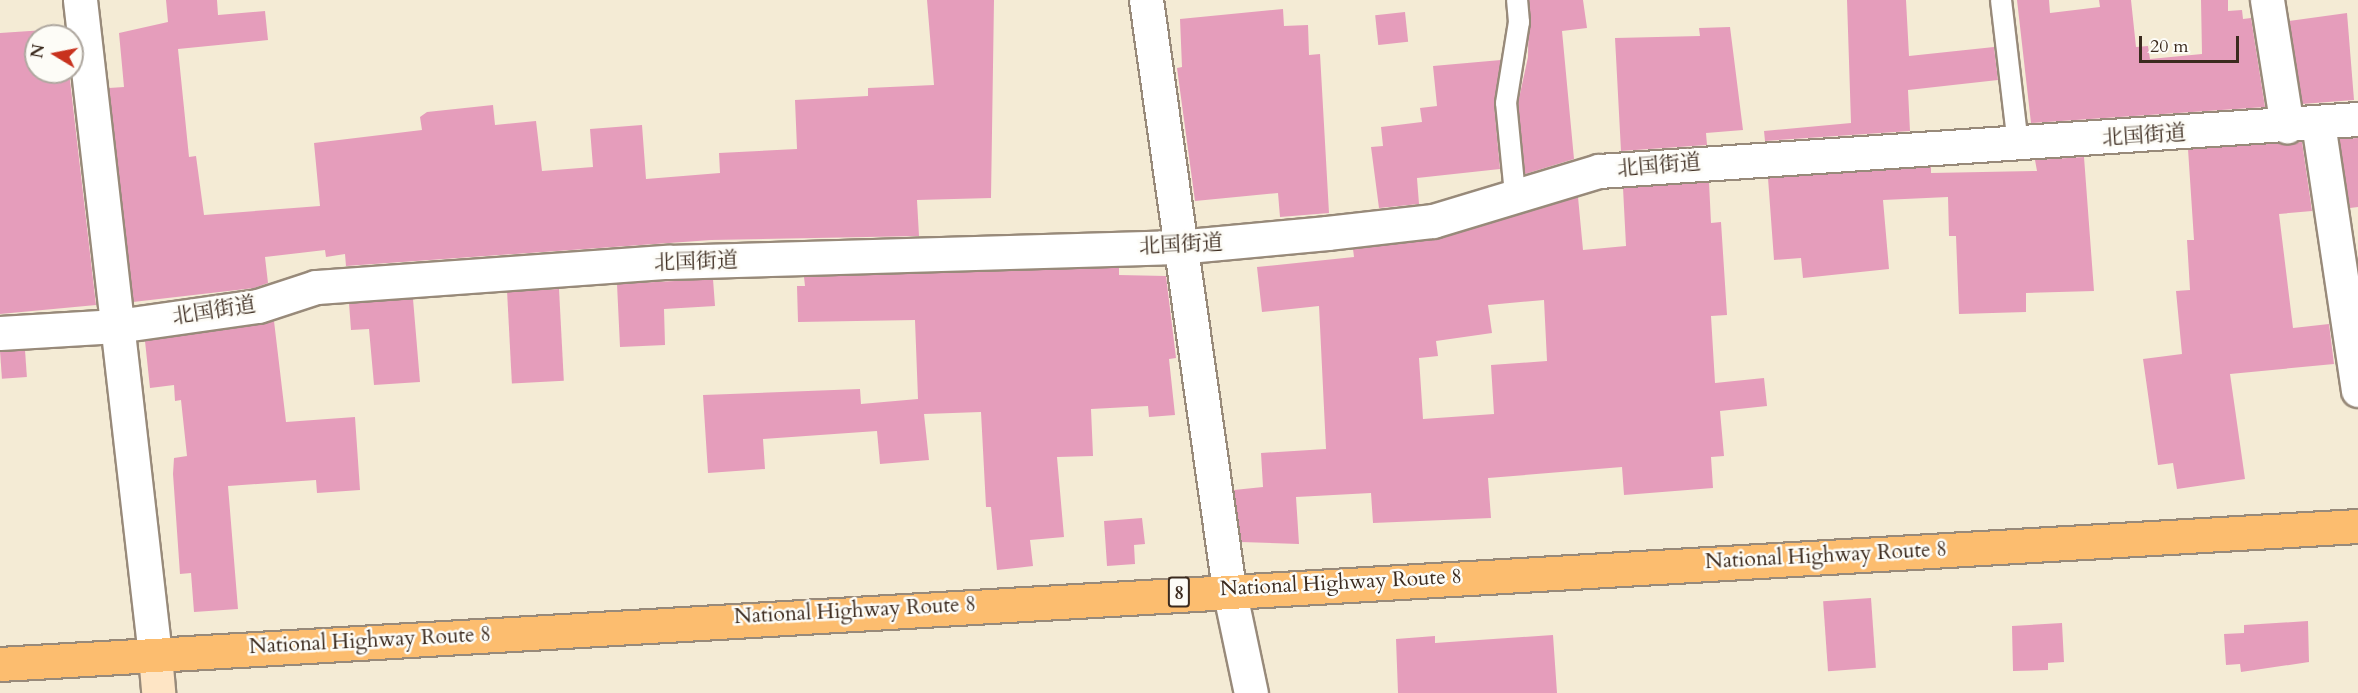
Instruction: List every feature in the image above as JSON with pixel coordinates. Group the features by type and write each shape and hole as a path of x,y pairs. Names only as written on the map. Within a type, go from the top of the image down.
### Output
{"highway":[{"name":"National Highway Route 8","path":"0,664 1229,589 2358,526"}],"main road":[{"path":"155,655 158,693"}],"street":[{"path":"80,0 155,655"},
{"path":"1146,0 1177,247 1229,589 1251,693"},
{"path":"2267,0 2303,125 2358,390"},
{"name":"北国街道","path":"0,333 117,326 258,306 328,286 668,262 1177,247 1433,220 1599,171 2018,145 2358,119"}],"lane":[{"path":"1515,194 1506,103 1519,22 1517,0"},
{"path":"2001,0 2018,145"}],"building":[{"path":"166,0 217,0 218,15 265,11 268,40 178,49 189,157 196,156 204,215 320,206 314,143 422,130 420,117 427,112 493,105 495,125 536,121 542,171 593,167 590,129 642,125 646,179 720,173 719,153 797,149 795,100 868,96 868,88 934,85 927,0 994,0 991,198 917,200 919,236 711,240 346,266 345,254 326,257 325,250 265,257 268,283 254,288 133,302 109,88 124,87 119,33 168,22"},
{"path":"1529,0 1583,0 1587,28 1562,31 1574,159 1525,174 1518,103 1528,57"},
{"path":"1847,0 1906,0 1909,56 1994,47 1998,80 1908,90 1910,131 1765,141 1764,131 1851,123"},
{"path":"2017,0 2049,0 2050,13 2100,7 2099,0 2131,0 2136,47 2148,46 2150,59 2202,54 2201,0 2228,0 2228,11 2242,10 2243,19 2251,18 2265,107 2031,123"},
{"path":"1283,9 1284,26 1308,25 1309,55 1320,54 1329,213 1280,217 1278,193 1195,201 1177,68 1182,67 1180,19"},
{"path":"1405,12 1408,42 1378,45 1375,15"},
{"path":"2347,13 2354,100 2302,104 2289,21"},
{"path":"1730,27 1743,130 1706,133 1707,145 1621,151 1615,38 1700,36 1699,28"},
{"path":"24,31 24,84 70,84 96,305 0,314 0,33"},
{"path":"1501,60 1494,104 1500,169 1417,178 1419,204 1379,208 1371,147 1383,146 1381,127 1422,122 1420,108 1437,106 1433,66"},
{"path":"2358,138 2358,207 2350,208 2339,139"},
{"path":"2302,142 2312,211 2279,214 2293,328 2329,324 2334,364 2230,374 2245,479 2177,489 2173,463 2158,465 2143,359 2182,354 2176,291 2190,290 2187,240 2194,240 2188,149"},
{"path":"2084,157 2094,291 2026,293 2026,312 1959,314 1956,236 1949,236 1948,197 1883,200 1889,269 1803,278 1801,258 1774,260 1768,178 1931,167 1931,173 2037,171 2035,160"},
{"path":"1709,182 1711,223 1721,222 1727,315 1711,316 1715,383 1764,378 1767,406 1720,411 1724,456 1711,457 1713,488 1624,495 1622,467 1488,478 1491,518 1373,523 1371,493 1296,497 1299,544 1241,542 1234,490 1263,487 1261,453 1326,449 1319,306 1262,312 1257,267 1354,257 1353,249 1438,239 1578,197 1583,250 1626,246 1623,188","holes":["1544,300 1547,361 1491,365 1494,414 1423,419 1419,358 1438,356 1436,341 1492,333 1488,305"]},
{"path":"1119,267 1119,275 1166,276 1176,358 1169,359 1175,415 1149,417 1148,406 1091,409 1093,456 1057,457 1064,537 1030,540 1033,566 997,570 991,507 986,507 981,412 924,414 929,460 880,464 877,431 763,439 765,469 708,473 703,395 860,389 861,404 918,399 915,320 798,322 797,286 805,286 804,277"},
{"path":"713,279 715,306 664,309 665,345 620,347 617,284"},
{"path":"559,289 564,381 512,384 507,292"},
{"path":"413,299 420,382 374,385 369,329 351,330 349,303"},
{"path":"274,321 286,422 355,417 360,490 317,493 316,480 228,486 238,609 194,612 191,573 180,574 173,474 174,458 187,456 181,400 175,401 174,385 150,388 145,341"},
{"path":"25,350 27,377 2,379 0,352"},
{"path":"1142,518 1145,544 1134,545 1135,564 1107,566 1104,521"},
{"path":"1871,598 1876,668 1828,671 1823,601"},
{"path":"2308,621 2309,662 2241,672 2240,664 2226,665 2224,634 2244,633 2244,625"},
{"path":"2062,623 2064,662 2048,663 2048,670 2013,671 2012,626"},
{"path":"1553,635 1557,693 1398,693 1396,639 1435,636 1435,643"}]}
